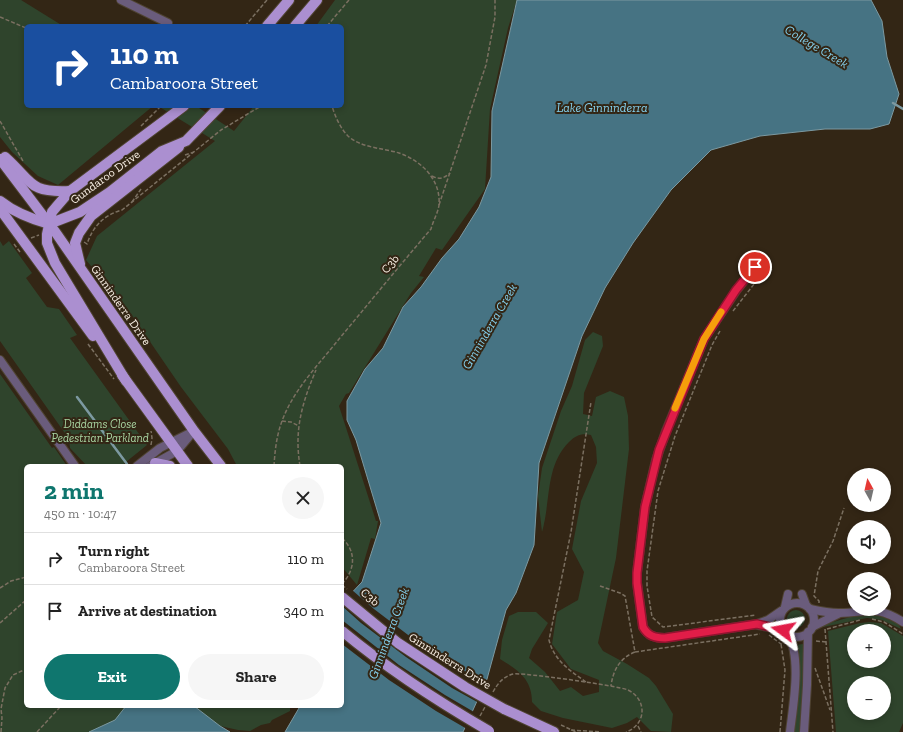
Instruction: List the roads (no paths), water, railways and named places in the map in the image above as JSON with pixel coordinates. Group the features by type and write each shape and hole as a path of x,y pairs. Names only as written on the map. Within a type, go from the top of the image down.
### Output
{"main road":[{"path":"269,24 289,0"},
{"path":"297,24 317,0"},
{"name":"Gundaroo Drive","path":"49,224 52,212 70,191 181,108"},
{"name":"Gundaroo Drive","path":"49,224 80,212 110,192 162,151 186,141 218,108"},
{"path":"83,272 75,243 85,224 92,216 186,141"},
{"path":"0,153 33,186 43,190 70,191"},
{"name":"Ginninderra Drive","path":"0,159 49,224 194,431 219,464"},
{"path":"0,201 9,209 19,214 49,224 47,243 55,263 126,381"},
{"path":"0,209 187,464"},
{"name":"Ginninderra Drive","path":"345,593 398,643 465,687 504,709 554,732"},
{"path":"344,633 384,664 416,686 452,709 491,731"}],"street":[{"path":"121,0 168,23"},
{"path":"755,267 736,290 704,339 666,431 654,468 645,507 637,583 643,627 646,632 655,637 665,638 757,624 768,620 795,602 819,610 838,613 873,610 885,613 903,622"},
{"path":"0,360 73,464"},
{"path":"140,464 171,442 194,431"},
{"path":"155,464 177,451 194,431"},
{"path":"788,594 780,623 793,644 795,678 790,732"},
{"path":"802,594 814,619 810,630 804,732"},
{"path":"757,624 786,632 796,637 801,636 810,630 823,626 838,613"}],"water":[{"name":"Lake Ginninderra","path":"517,0 871,0 882,21 887,57 899,94 889,124 870,129 825,129 760,136 711,150 671,190 633,243 605,288 582,336 539,463 534,545 516,593 506,610 487,679 463,732 285,732 299,708 344,708 344,601 362,582 381,523 356,440 347,420 347,401 365,369 383,348 403,307 459,239 479,207 491,177 492,111"},
{"path":"124,708 197,708 230,732 89,732 115,720"}],"waterway":[{"name":"College Creek","path":"893,103 903,109"},
{"path":"77,397 127,464"}],"water label":[{"name":"Ginninderra Creek","path":"489,326"},
{"name":"Ginninderra Creek","path":"388,633"}],"park label":[{"name":"Diddams Close Pedestrian Parkland","path":"100,431"}]}
